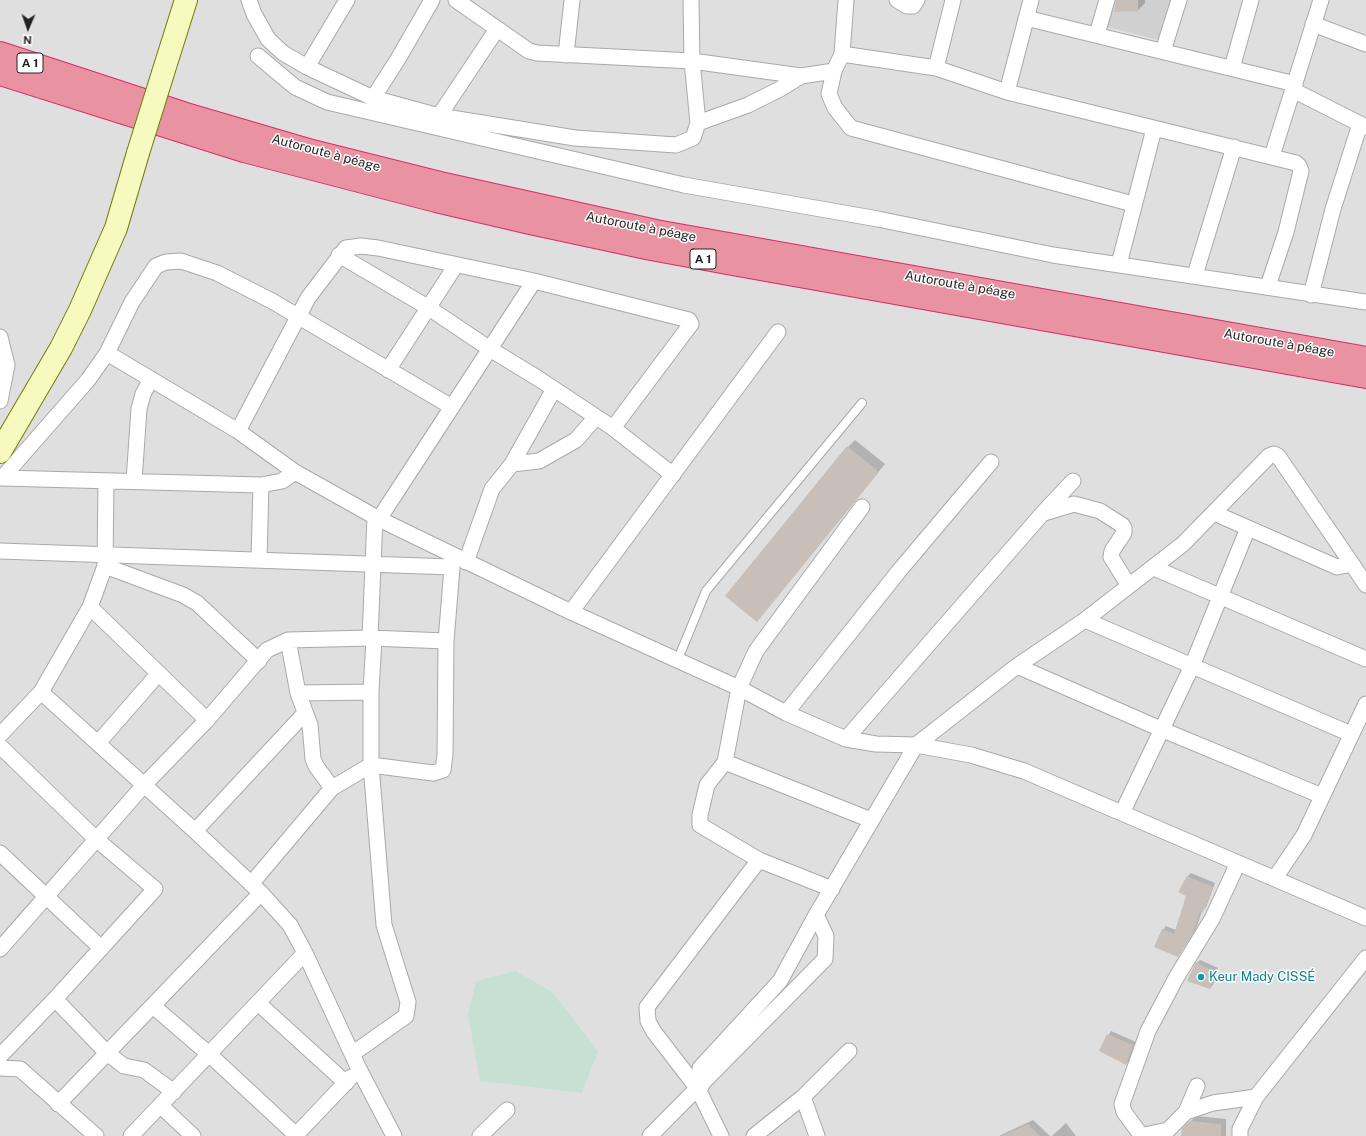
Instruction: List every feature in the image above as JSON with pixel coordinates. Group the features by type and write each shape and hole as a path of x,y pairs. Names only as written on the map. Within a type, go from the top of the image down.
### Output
{"highway":[{"name":"Autoroute à péage","path":"0,53 186,114 312,151 440,183 656,231 1366,358"},
{"name":"A 1","path":"0,74 244,151 436,201 530,223 651,249 1366,377"}],"street":[{"path":"0,452 61,348 80,310 116,228 186,0"},
{"path":"262,0 251,7 268,39 283,53 307,67 373,98 439,116 575,138 676,145 693,138 698,123 692,61 691,0"},
{"path":"307,67 347,0"},
{"path":"373,98 398,59 432,0"},
{"path":"456,0 529,51 537,53 692,61 801,76 834,70"},
{"path":"566,55 572,0"},
{"path":"846,0 842,54 834,70 829,94 834,108 851,128 1133,204"},
{"path":"897,0 907,6 913,6 917,0"},
{"path":"936,68 953,0"},
{"path":"1007,92 1031,0"},
{"path":"1097,34 1106,0"},
{"path":"1163,51 1179,0"},
{"path":"1232,68 1251,0"},
{"path":"1272,156 1321,0"},
{"path":"1026,18 1232,68 1294,87 1363,126 1333,209 1311,295"},
{"path":"1313,24 1366,44"},
{"path":"439,116 497,29"},
{"path":"842,54 936,68 1007,92 1296,163 1299,166 1300,171 1286,232 1268,286"},
{"path":"258,56 295,87 327,102 684,186 878,219 1054,255 1268,286 1311,295 1366,302"},
{"path":"698,123 748,105 780,89 801,76"},
{"path":"1119,264 1133,204 1154,129"},
{"path":"1195,275 1234,147"},
{"path":"238,431 297,315 339,255 346,248 361,246 534,281 691,321 691,324 613,428"},
{"path":"339,255 428,308 490,350 554,389 613,428 673,475"},
{"path":"1,478 88,380 107,353 132,302 156,266 166,262 181,261 217,273 272,300 452,407"},
{"path":"388,370 456,264"},
{"path":"352,1054 406,1016 408,1002 384,925 371,765 373,564 377,518 490,350 534,281"},
{"path":"571,612 778,332"},
{"path":"0,337 7,365 0,401"},
{"path":"107,353 238,431 295,472 457,561 678,659 739,688 786,713 846,739 876,744 916,745 971,755 1024,771 1366,918"},
{"path":"134,481 139,409 143,394 151,379"},
{"path":"58,1104 153,1006 256,889 332,788 371,765 433,773 443,770 445,755 446,641 457,561 492,489 512,464 554,389"},
{"path":"512,464 539,461 576,440 596,417"},
{"path":"700,1087 700,1068 780,981 816,915 916,745 1017,666 1085,620 1154,568 1183,544 1214,514 1269,456 1274,454 1278,456 1366,585"},
{"path":"786,713 899,571 991,462"},
{"path":"1,478 261,485 282,481 295,472"},
{"path":"0,735 42,692 90,607 105,561 106,481"},
{"path":"846,739 1042,514 1073,481"},
{"path":"259,560 261,485"},
{"path":"1042,514 1074,504 1100,511 1122,525 1124,528 1124,533 1112,552 1111,558 1129,586"},
{"path":"832,889 759,860 700,825 707,785 725,762 739,688 756,651 862,507"},
{"path":"1214,514 1337,567 1352,564"},
{"path":"1122,813 1163,730 1192,666 1248,528"},
{"path":"0,551 105,561 259,560 373,564 457,561"},
{"path":"105,561 187,598 197,604 259,661"},
{"path":"1154,568 1220,595 1366,659"},
{"path":"90,607 207,720"},
{"path":"1085,620 1351,734"},
{"path":"0,949 144,785 207,720 267,650 288,640 372,638 446,641"},
{"path":"288,640 298,692 310,725 316,766 332,788"},
{"path":"1017,666 1163,730 1322,796"},
{"path":"98,743 159,673"},
{"path":"42,692 195,831 256,889 290,925 305,953 359,1069 394,1136"},
{"path":"298,692 371,692"},
{"path":"1275,878 1304,835 1366,704"},
{"path":"195,831 305,713"},
{"path":"0,746 96,839 155,889 55,999 2,1049"},
{"path":"725,762 871,820"},
{"path":"0,853 48,896 102,948"},
{"path":"721,1136 700,1087 654,1032 648,1021 647,1007 759,860"},
{"path":"1197,1086 1186,1112 1168,1130 1141,1135 1124,1112 1122,1104 1148,1031 1176,978 1212,919 1238,863"},
{"path":"650,1136 825,959 826,936 816,915"},
{"path":"131,1136 210,1055 305,953"},
{"path":"1240,1136 1240,1129 1256,1097 1366,958"},
{"path":"55,999 107,1054 124,1066 144,1070 174,1092"},
{"path":"258,1003 346,1083"},
{"path":"153,1006 210,1055 295,1136 359,1069"},
{"path":"754,1136 803,1097 849,1051"},
{"path":"0,1068 20,1069 96,1136"},
{"path":"803,1097 817,1136"},
{"path":"1186,1112 1213,1103 1256,1097"},
{"path":"161,1106 189,1135"},
{"path":"480,1136 507,1110"}],"lane":[{"path":"678,659 706,591 862,403"}],"shaded area":[{"path":"0,0 1366,0 1366,1136 0,1136"},
{"path":"1111,0 1170,0 1159,40 1104,26"}],"green space":[{"path":"516,971 552,992 598,1051 582,1093 480,1081 468,1014 476,981"}],"building":[{"path":"1116,0 1138,0 1138,11 1114,12"},
{"path":"847,446 879,472 757,622 725,596"},
{"path":"1187,876 1213,887 1203,912 1200,911 1193,933 1178,957 1154,947 1162,929 1174,934 1186,896 1178,892"},
{"name":"Keur Mady CISSÉ","path":"1196,962 1215,972 1210,989 1187,981"},
{"path":"1107,1034 1133,1045 1126,1065 1099,1051"},
{"path":"1190,1121 1221,1124 1221,1136 1181,1136 1182,1128"},
{"path":"1028,1124 1040,1136 1002,1136"}],"place":[{"name":"Keur Mady CISSÉ","path":"1201,977"}]}
